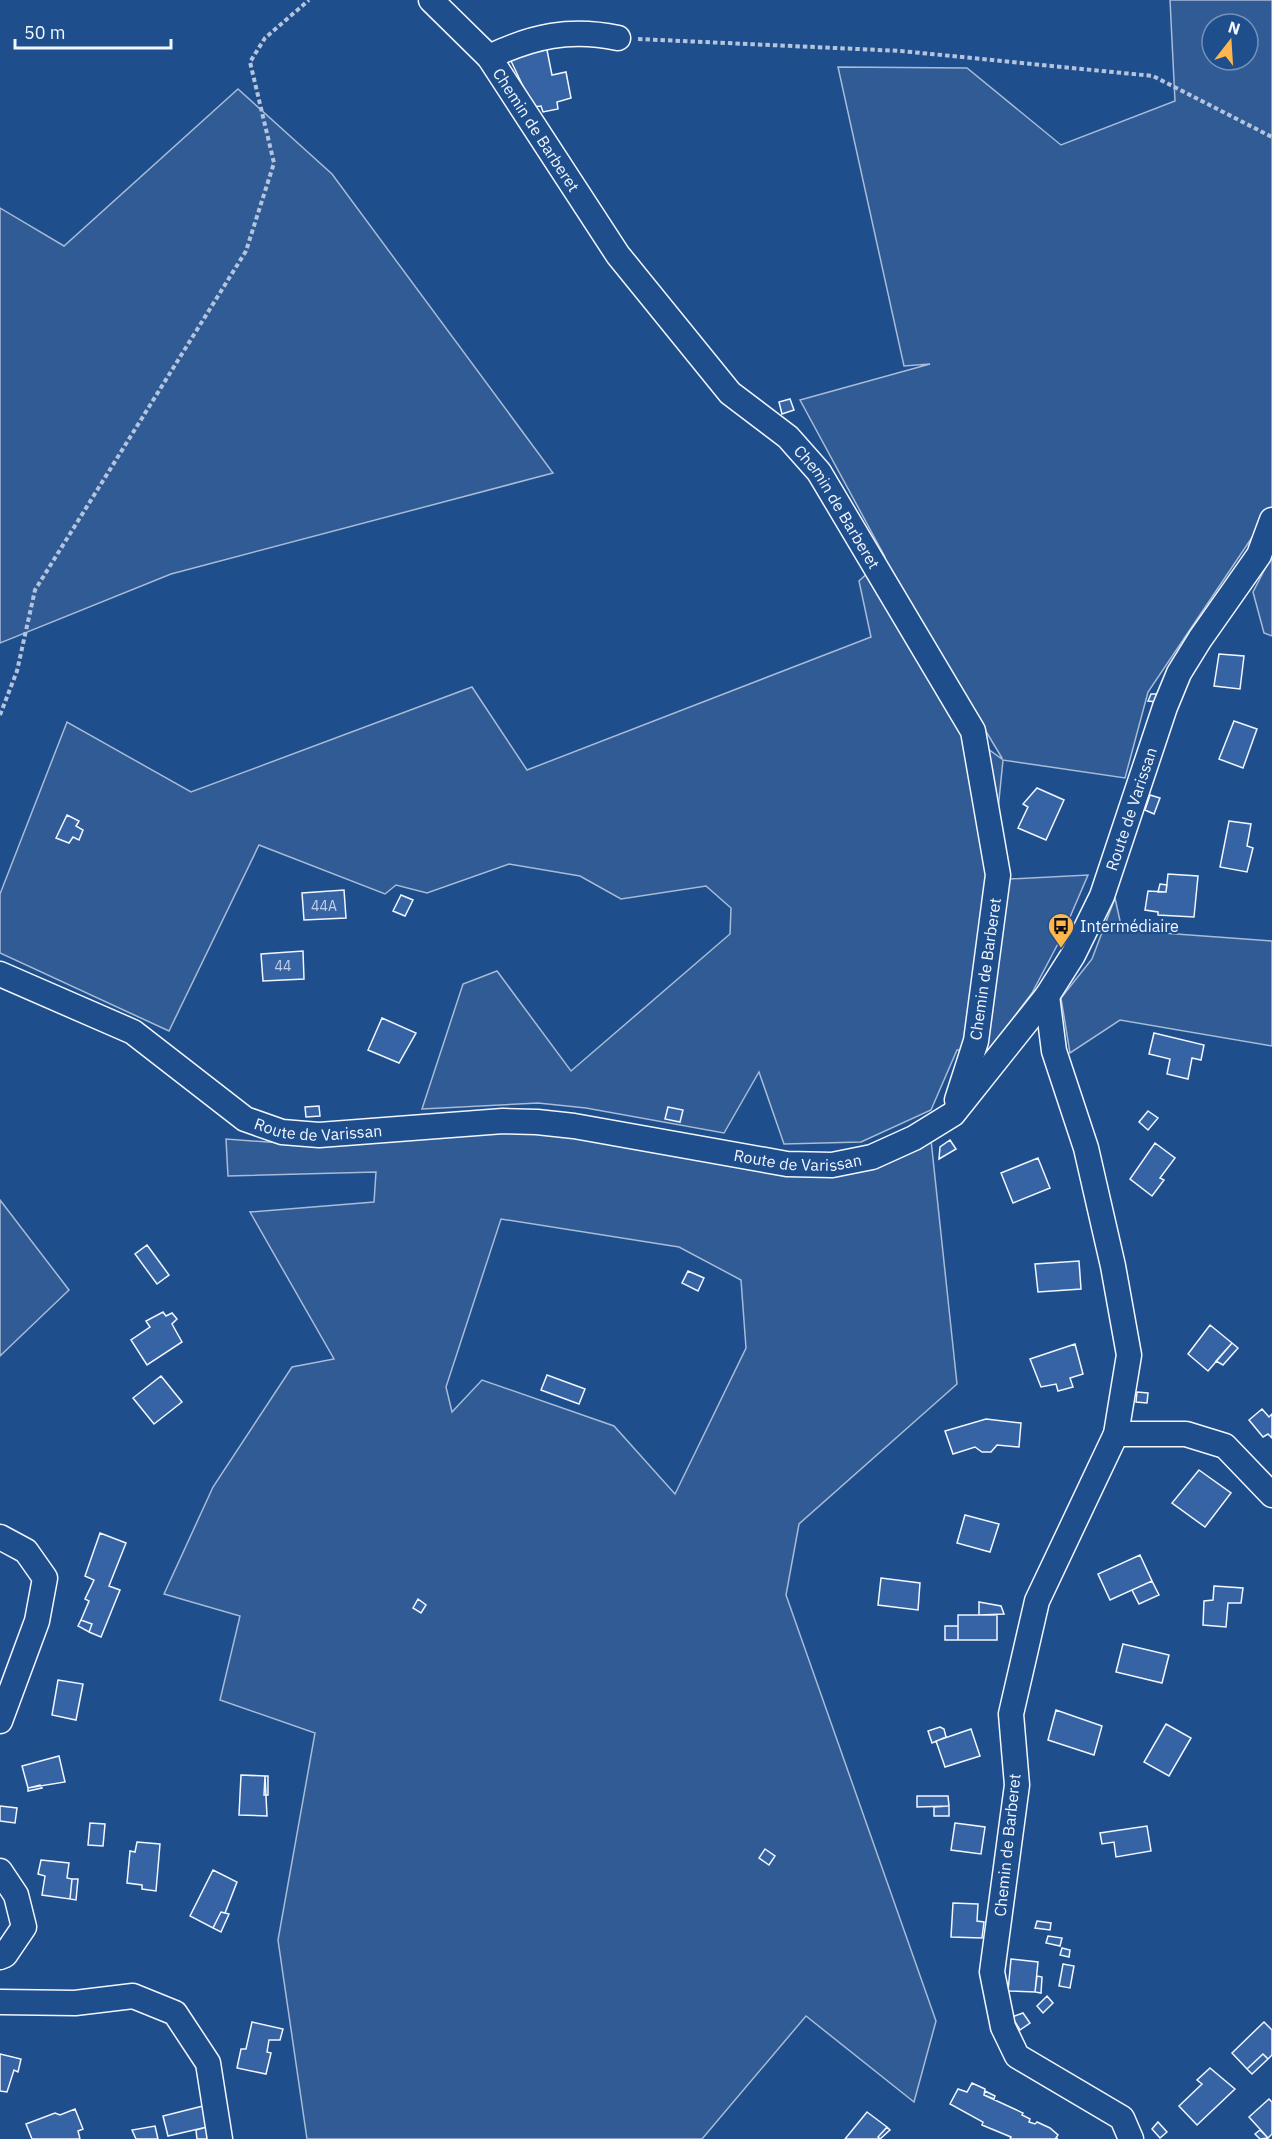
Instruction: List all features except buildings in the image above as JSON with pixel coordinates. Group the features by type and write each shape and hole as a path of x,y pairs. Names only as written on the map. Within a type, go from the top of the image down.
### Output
{"street":[{"name":"Chemin de Barberet","path":"431,0 489,57 618,255 730,393 788,437 819,472 974,731 998,875 976,1041 953,1114"},
{"path":"489,57 515,44 552,35 588,32 618,38"},
{"name":"Route de Varissan","path":"0,974 133,1032 245,1119 282,1132 319,1135 503,1121 537,1122 574,1126 787,1164 832,1165 872,1156 914,1138 953,1114 1047,996 1073,955 1102,896 1165,707 1179,673 1259,555 1272,520"},
{"name":"Chemin de Barberet","path":"1047,996 1054,1051 1086,1148 1113,1266 1129,1355 1116,1434 1037,1602 1011,1714 1017,1785 992,1972 1003,2027 1017,2056 1122,2118 1131,2139"},
{"path":"1116,1434 1186,1434 1225,1446 1272,1496"},
{"path":"0,1538 26,1551 45,1578 37,1621 0,1721"},
{"path":"0,1871 16,1895 24,1928 5,1955 0,1957"},
{"path":"0,2002 75,2003 133,1996 175,2013 208,2062 220,2139"}],"path":[{"path":"0,715 16,672 35,590 246,251 274,164 250,62 265,38 309,0"},
{"path":"618,38 901,51 1153,76 1272,137"}],"shaded area":[{"path":"1170,0 1272,0 1272,531 1255,533 1148,692 1125,778 1003,760 991,880 1088,875 1061,938 1032,993 990,1049 957,1050 931,1110 861,1142 784,1144 759,1072 724,1133 586,1108 538,1103 422,1109 463,984 497,971 571,1071 730,934 731,908 706,886 621,899 580,876 509,864 427,893 396,885 385,894 259,845 169,1031 0,953 0,894 67,722 191,792 472,687 527,770 871,637 859,581 885,557 800,400 930,364 904,366 838,67 967,68 1061,145 1175,101","holes":["922,625 1002,758 962,730"]},
{"path":"238,89 332,174 553,473 171,574 0,643 0,208 64,246"},
{"path":"1272,555 1272,636 1264,633 1253,592"},
{"path":"1115,898 1122,930 1272,941 1272,1046 1120,1020 1070,1053 1061,998 1092,959"},
{"path":"534,1131 787,1175 931,1140 957,1384 799,1524 786,1595 936,2021 914,2102 806,2016 702,2139 307,2139 278,1940 315,1733 220,1700 240,1616 164,1594 213,1487 292,1367 334,1359 250,1212 374,1202 376,1172 228,1176 226,1139 310,1145","holes":["501,1219 679,1247 741,1280 746,1348 675,1494 614,1426 482,1380 452,1412 446,1387"]},
{"path":"0,1200 69,1290 0,1356"}],"place":[{"name":"Intermédiaire","path":"1061,949"}]}
